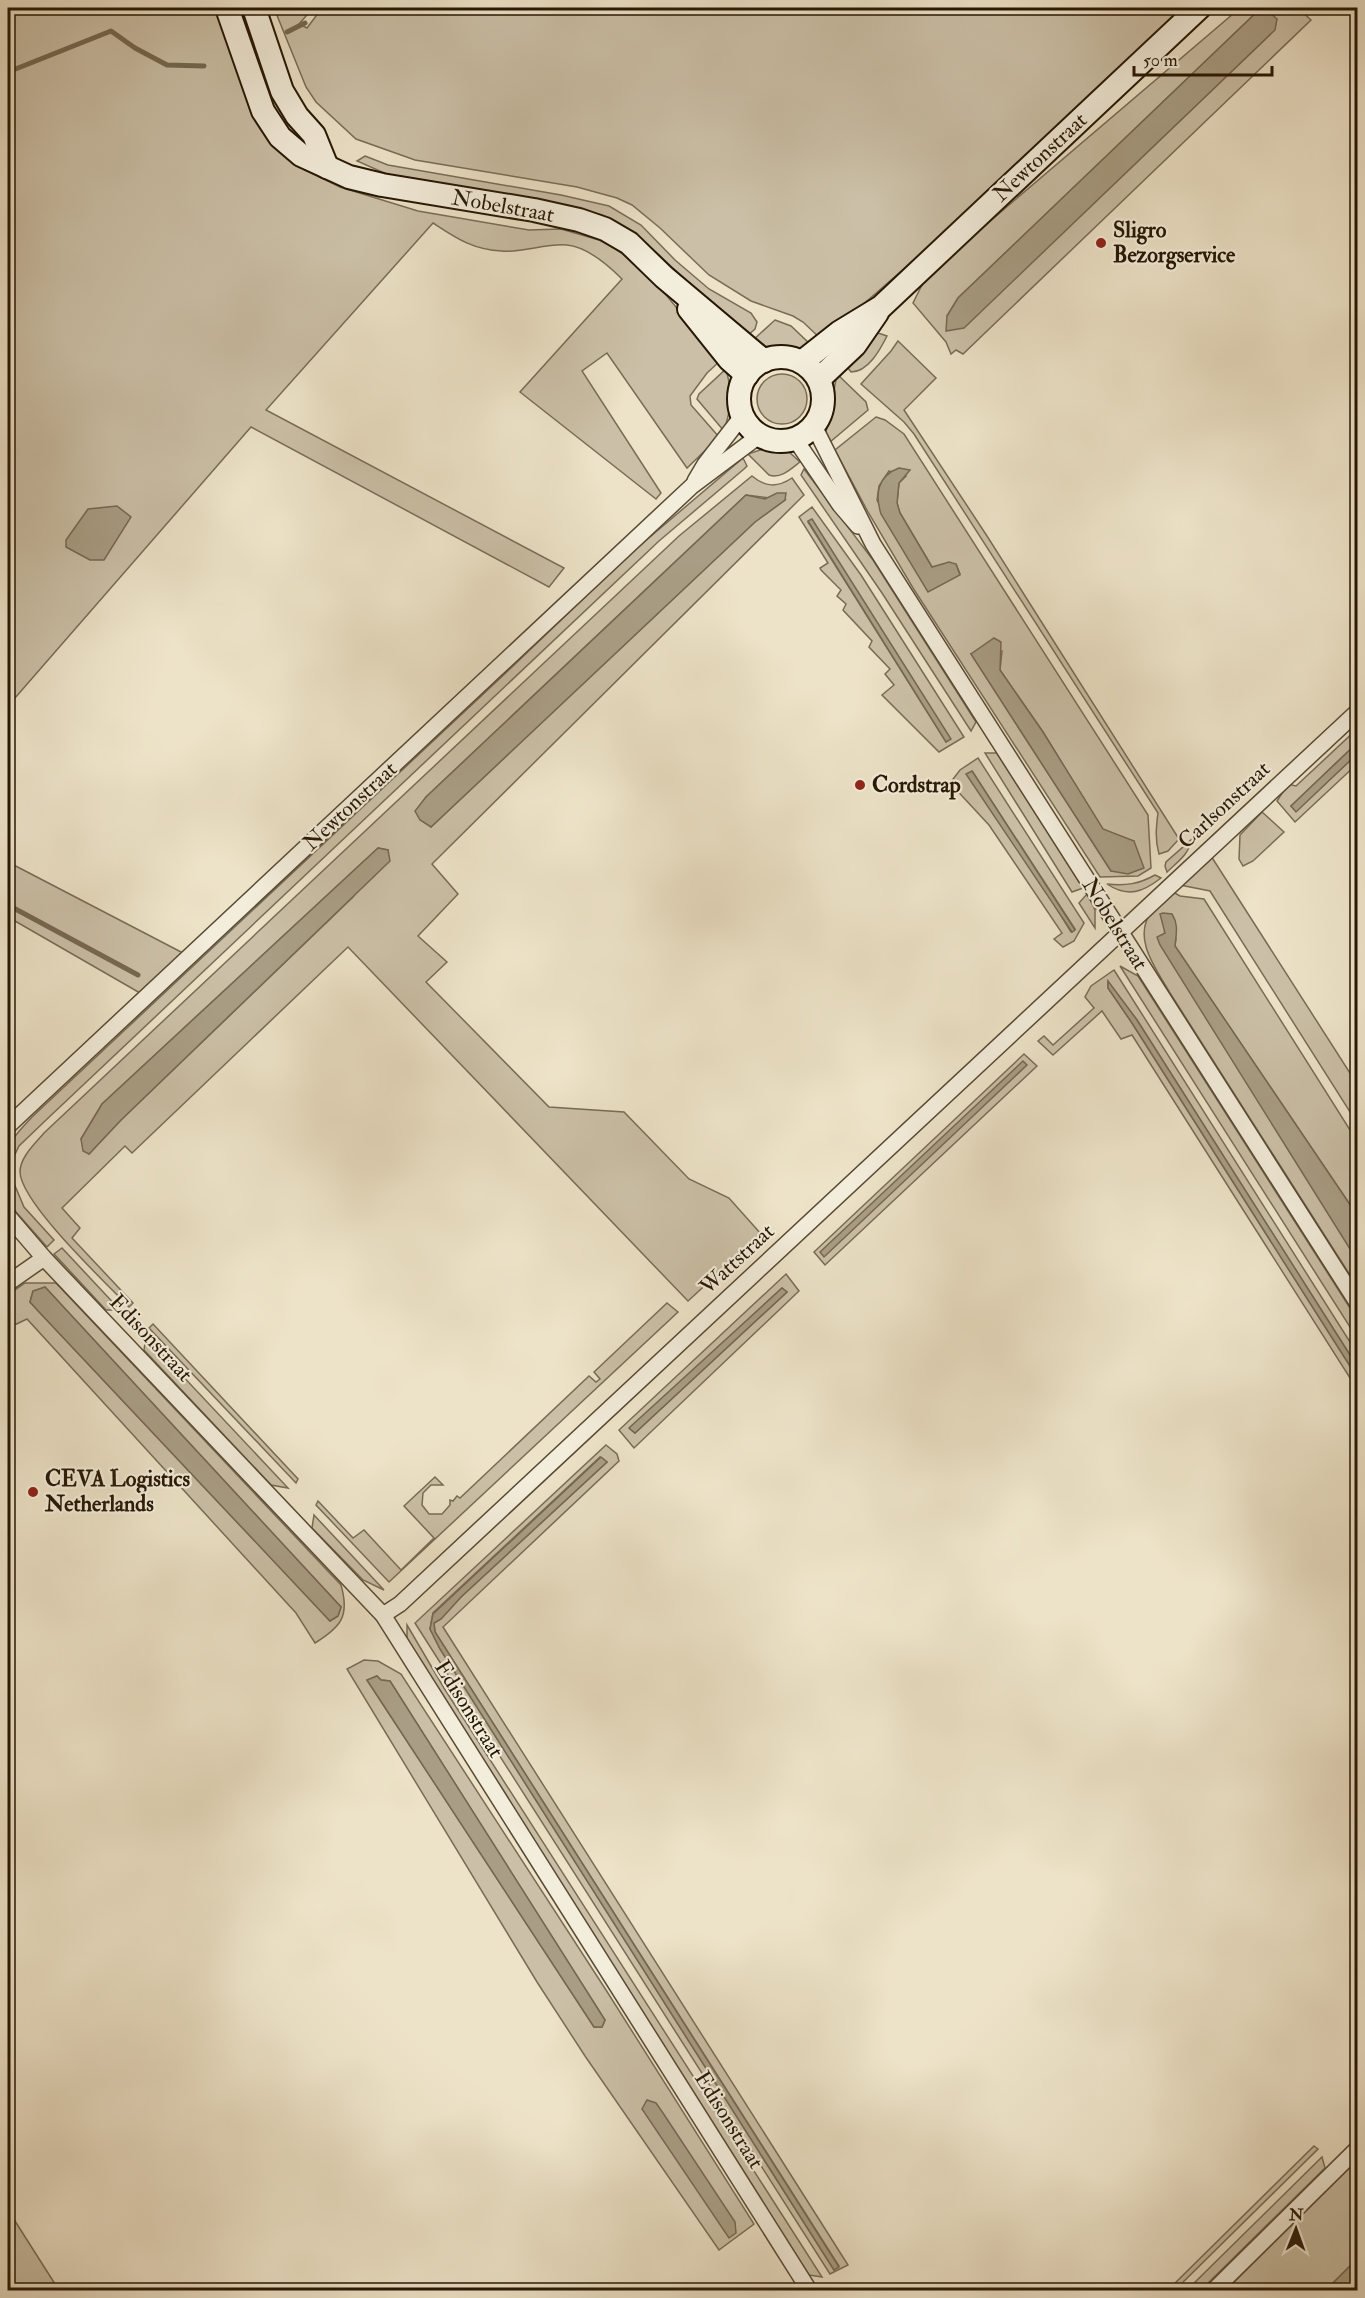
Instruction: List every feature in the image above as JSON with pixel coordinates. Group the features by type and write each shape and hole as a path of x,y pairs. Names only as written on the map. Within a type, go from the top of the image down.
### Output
{"street":[{"name":"Nobelstraat","path":"227,8 263,111 273,129 291,149 349,177 382,185 534,210 592,224 613,232 629,243 755,368"},
{"path":"254,8 282,91 297,116 314,135 327,167"},
{"name":"Newtonstraat","path":"802,362 840,332 881,307 1199,8"},
{"name":"Newtonstraat","path":"819,380 855,345 881,307"},
{"path":"783,357 802,362 812,370 822,388 823,406 814,426 795,439 777,441 760,435 750,427 743,415 740,394 755,368 783,357"},
{"name":"Newtonstraat","path":"692,486 705,464 743,415"},
{"name":"Nobelstraat","path":"814,426 873,544 1358,1304"},
{"name":"Newtonstraat","path":"8,1126 692,486 760,435"},
{"name":"Nobelstraat","path":"795,439 840,505 873,544"},
{"name":"Carlsonstraat","path":"1120,933 1358,711"},
{"name":"Wattstraat","path":"383,1615 400,1604 1120,933"},
{"name":"Edisonstraat","path":"8,1216 44,1257 383,1615 809,2290"},
{"path":"8,1283 44,1257"},
{"path":"1214,2290 1358,2148"}],"shaded area":[{"path":"32,8 221,8 279,146 305,170 340,187 418,211 529,230 561,229 606,242 638,265 667,296 720,361 707,373 690,396 691,405 719,437 687,468 607,353 582,371 661,493 656,499 520,392 622,279 597,258 575,246 551,245 518,251 492,250 465,242 433,223 266,410 564,568 549,587 251,427 8,706 8,16"},
{"path":"274,8 313,8 299,24 307,28 322,8 1183,8 928,248 822,340 793,316 751,301 709,275 660,228 632,205 617,198 577,187 415,160 356,139 316,102 306,87"},
{"path":"1240,8 1261,8 958,298 947,316 1270,12 1264,8 1298,8 1311,20 963,354 956,350 951,354 946,342 913,303 927,275"},
{"path":"1261,8 1277,19 1275,30 964,328 946,331 947,316 958,298"},
{"path":"365,156 388,165 561,195 609,206 641,225 675,260 709,289 751,313 757,322 755,329 747,336 637,235 602,215 549,202 391,176 357,161"},
{"path":"775,320 791,326 812,346 790,351 766,347 752,341"},
{"path":"878,333 887,336 877,354 863,368 851,372 845,364"},
{"path":"898,341 936,378 904,410 987,536 1179,839 1168,851 1159,854 1156,834 1158,813 914,434 904,422 861,384"},
{"path":"726,369 731,400 724,431 697,399 699,394"},
{"path":"777,374 787,374 800,381 807,394 807,404 800,417 787,424 777,424 768,420 761,413 757,404 757,394 761,385 768,378"},
{"path":"837,374 866,402 868,410 830,442 826,432"},
{"path":"876,417 885,420 904,434 1148,815 1151,868 1138,876 1100,877 913,588 835,450","holes":["889,471 906,476 899,483 897,503 900,513 932,567 956,564 960,574 928,591 877,500 879,486","1002,651 1000,670 1043,732 1103,830 1134,841 1111,871 971,654"]},
{"path":"775,448 789,452 800,462 786,473 773,476 769,475 748,454"},
{"path":"743,458 747,466 744,469 659,541 19,1146 8,1169 12,1140 32,1117 631,553"},
{"path":"899,468 910,470 899,483 897,503 900,513 932,567 949,562 956,564 960,575 928,592 879,507 878,493 882,481 892,471"},
{"path":"804,469 873,560 976,722 971,731 882,593 801,475"},
{"path":"752,476 771,485 792,478 804,495 432,864 458,894 418,936 447,962 426,982 549,1107 624,1112 689,1179 729,1198 761,1234 688,1301 348,947 132,1153 125,1146 62,1208 80,1228 72,1238 133,1303 129,1307 66,1242 34,1203 24,1186 20,1172 22,1161 29,1151 44,1133 679,536","holes":["746,495 785,500 755,522 431,827 416,811 426,797","378,848 388,850 353,897 121,1120 89,1154 81,1139 102,1104"]},
{"path":"777,493 786,493 785,500 755,522 431,827 420,820 415,811 426,797 746,495 765,499"},
{"path":"117,506 131,517 104,560 90,560 66,547 66,540 88,509"},
{"path":"812,507 861,575 964,737 939,752 882,695 894,685 885,674 890,669 869,647 872,641 843,610 846,604 837,596 841,590 821,570 820,568 828,563 799,517","holes":["812,520 950,739 946,742 808,522"]},
{"path":"812,519 951,739 946,742 808,521"},
{"path":"994,638 1001,642 1000,670 1043,732 1103,829 1134,841 1144,868 1128,874 1111,871 971,654"},
{"path":"1357,729 1357,743 1291,806 1296,811 1357,754 1357,764 1295,822 1277,801 1288,784 1296,786"},
{"path":"1357,743 1357,754 1296,812 1291,806"},
{"path":"985,753 997,753 1083,888 1072,892"},
{"path":"978,758 1084,923 1074,941 1063,947 1054,939 1062,933 989,825 950,783 960,770","holes":["972,771 1075,929 1071,932"]},
{"path":"972,771 1075,930 1072,932 966,774"},
{"path":"1262,812 1284,832 1253,861 1243,866 1239,859 1240,835"},
{"path":"1191,840 1185,854 1167,872 1166,862"},
{"path":"378,848 388,850 390,861 121,1120 89,1154 83,1151 81,1139 102,1104"},
{"path":"1211,856 1357,1084 1357,1123 1210,891 1180,885"},
{"path":"8,862 183,953 140,993 8,917"},
{"path":"1155,875 1161,878 1135,892 1122,891 1107,884 1132,884"},
{"path":"1173,892 1180,896 1204,899 1357,1141 1357,1215 1175,946 1176,938 1165,933 1357,1256 1357,1286 1170,993 1148,954 1144,932 1146,921 1154,908"},
{"path":"1087,894 1095,910 1095,928 1079,903"},
{"path":"1160,914 1172,914 1176,922 1175,946 1357,1215 1357,1256 1355,1257 1160,945 1157,937 1165,933"},
{"path":"1120,966 1138,976 1357,1319 1357,1338"},
{"path":"1114,970 1357,1353 1357,1366 1137,1020 1108,982 1108,988 1357,1377 1357,1389 1132,1035 1121,1039 1102,1011 1053,1055 1038,1041 1044,1036 1053,1045 1094,1008 1085,997 1091,986"},
{"path":"1108,981 1137,1020 1357,1366 1357,1377 1108,988"},
{"path":"1024,1054 1037,1066 825,1265 814,1252"},
{"path":"1023,1061 1027,1065 824,1257 820,1252"},
{"path":"8,1181 13,1181 24,1207 54,1240 47,1247 16,1212 8,1197"},
{"path":"62,1248 120,1310 106,1310 54,1254"},
{"path":"786,1274 799,1291 634,1448 619,1430","holes":["782,1288 787,1292 635,1433 630,1429"]},
{"path":"25,1283 56,1283 341,1585 344,1596 344,1613 331,1632 315,1643 296,1613 27,1319 8,1328 8,1295","holes":["45,1287 341,1607 338,1616 330,1621 30,1302 33,1291"]},
{"path":"45,1287 341,1607 338,1616 330,1621 30,1302 33,1291"},
{"path":"782,1288 787,1292 635,1433 629,1428"},
{"path":"667,1303 678,1312 389,1582 316,1505 318,1501 353,1538 364,1530 401,1570 434,1538 404,1506 435,1477 443,1485 431,1485 423,1493 422,1505 429,1514 442,1514 450,1505 450,1500 453,1501 457,1496 460,1498 589,1376 596,1382 600,1379 594,1372"},
{"path":"153,1324 298,1479 296,1483 149,1328"},
{"path":"146,1337 288,1488 271,1485 144,1350"},
{"path":"606,1445 617,1454 619,1461 443,1627 848,2265 830,2274 415,1623","holes":["600,1457 607,1462 461,1597 441,1619 434,1623 435,1632 839,2266 834,2270 440,1649 430,1629 433,1613"]},
{"path":"601,1457 607,1462 461,1597 441,1619 434,1623 435,1632 839,2267 834,2270 440,1649 430,1629 433,1614"},
{"path":"314,1515 384,1590 363,1580 312,1528"},
{"path":"407,1625 444,1688 822,2277 809,2275 409,1647"},
{"path":"364,1660 378,1661 401,1674 606,1990 754,2224 719,2250 585,2056 537,1982 347,1669","holes":["377,1676 381,1680 390,1681 605,2020 602,2027 594,2027 367,1680"]},
{"path":"377,1676 381,1680 390,1681 605,2020 602,2027 594,2027 367,1680"},
{"path":"647,2100 656,2103 735,2222 736,2233 729,2238 642,2109"},
{"path":"1314,2146 1318,2149 1175,2290 1168,2290"},
{"path":"1322,2157 1325,2168 1201,2290 1187,2290"},
{"path":"1357,2160 1357,2259 1326,2290 1226,2290"},
{"path":"8,2210 55,2284 54,2290 8,2290"},
{"path":"1357,2259 1357,2290 1326,2290"}],"waterway":[{"path":"287,32 305,23"},
{"path":"8,72 111,31 135,48 167,65 204,66"},
{"path":"8,905 138,975"}],"place":[{"name":"Sligro Bezorgservice","path":"1101,243"},
{"name":"Cordstrap","path":"860,785"},
{"name":"CEVA Logistics Netherlands","path":"33,1492"}]}
